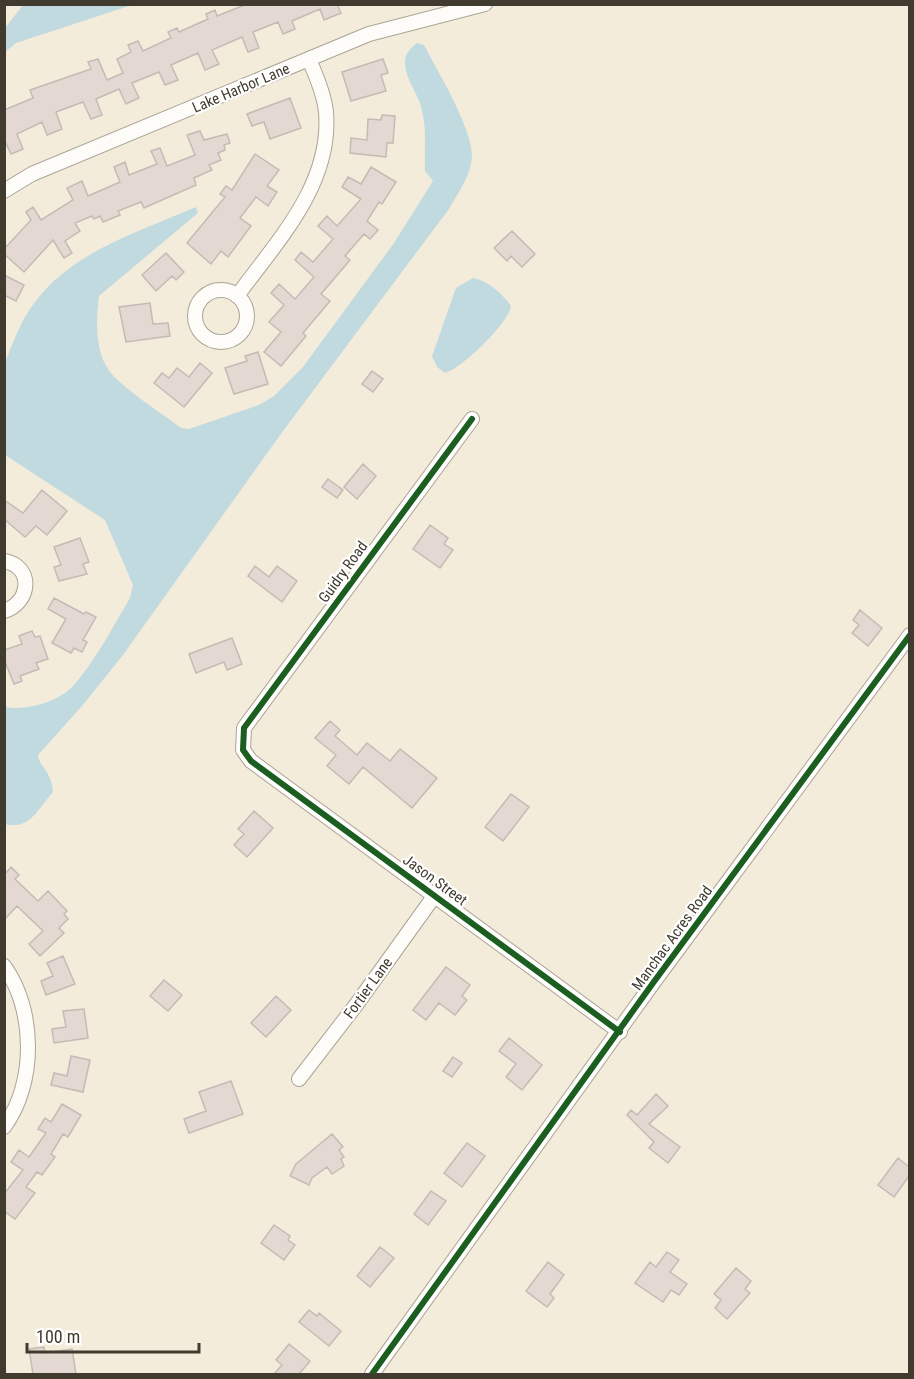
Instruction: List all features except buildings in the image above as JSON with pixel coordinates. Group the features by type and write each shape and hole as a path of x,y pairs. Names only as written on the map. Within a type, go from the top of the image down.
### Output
{"street":[{"name":"Lake Harbor Lane","path":"4,191 32,174 369,34 480,6"},
{"path":"237,296 308,197 318,174 327,132 326,110 309,59"},
{"name":"Guidry Road","path":"242,743 244,728 472,419"},
{"path":"4,561 17,566 23,572 26,589 19,604 4,611"},
{"name":"Manchac Acres Road","path":"372,1374 909,635"},
{"name":"Jason Street","path":"242,743 251,760 620,1032"},
{"name":"Fortier Lane","path":"299,1079 356,1005 435,895"},
{"path":"4,966 17,989 29,1051 28,1078 21,1100 4,1127"}],"water":[{"path":"23,5 132,5 16,43 5,52 5,28"},
{"path":"417,43 424,45 466,129 472,155 470,169 464,183 449,209 283,431 123,655 38,755 48,774 53,792 27,821 21,824 5,824 5,707 23,708 42,704 68,691 89,665 111,631 130,598 133,585 105,520 5,455 4,370 22,323 35,302 68,269 109,244 196,207 198,213 99,296 98,334 104,362 122,384 181,428 189,429 259,405 274,396 303,367 394,243 433,181 425,171 424,118 406,68 407,54"},
{"path":"473,278 494,288 511,306 508,314 493,334 472,355 445,373 437,367 432,356 456,288"}],"cycle path":[{"path":"472,419 244,728 243,750 251,761 620,1032"},
{"path":"372,1374 653,983 910,635"}]}
